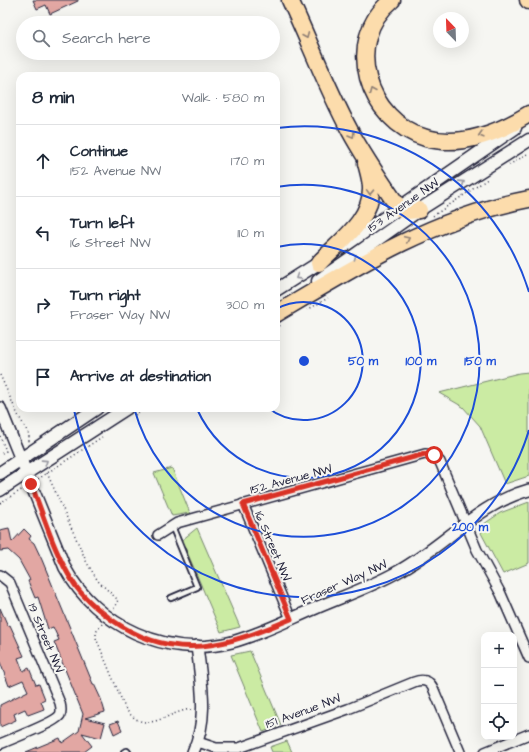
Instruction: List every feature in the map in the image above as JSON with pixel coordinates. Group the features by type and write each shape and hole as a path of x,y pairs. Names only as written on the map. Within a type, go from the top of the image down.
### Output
{"highway":[{"path":"290,0 329,89 350,132 399,208 406,211 426,214"},
{"path":"392,0 382,11 370,32 366,54 370,85 380,106 389,117 405,129 426,138 466,140 498,130 529,114"},
{"path":"319,263 359,222 367,209 371,188 364,154"},
{"path":"280,318 357,266 417,234 468,215 529,199"}],"main road":[{"name":"153 Avenue NW","path":"280,287 319,263 529,118"},
{"name":"153 Avenue NW","path":"280,307 426,214 529,140"},
{"path":"0,473 22,460 91,412"},
{"path":"0,490 130,412"}],"street":[{"name":"Fraser Way NW","path":"0,408 65,568 73,583 89,600 120,625 143,636 172,644 197,646 220,644 236,640 291,619 398,572 432,550 466,523 498,501 529,490"},
{"name":"152 Avenue NW","path":"158,535 178,523 425,454 434,455 440,462 466,523"},
{"name":"16 Street NW","path":"243,504 291,619"},
{"path":"466,523 482,560 502,594 529,658"},
{"name":"19 Street NW","path":"0,575 8,580 13,590 60,703 61,711 60,716 51,722 0,744"},
{"path":"195,747 202,722 203,704 197,646"},
{"name":"151 Avenue NW","path":"195,747 239,748 348,709 414,682 425,680 434,688 460,752"},
{"path":"485,752 529,734"}],"lane":[{"path":"171,598 197,587 172,526"},
{"path":"124,752 127,750 128,752"}],"path":[{"path":"506,167 529,153"},
{"path":"426,214 433,215 494,174"},
{"path":"302,313 332,295"},
{"path":"0,375 16,410"},
{"path":"17,412 30,434 28,440"},
{"path":"40,478 106,434"},
{"path":"0,436 6,451 1,454"},
{"path":"1,454 6,454"},
{"path":"47,473 86,563 98,581 118,600 112,611"},
{"path":"0,503 20,491"},
{"path":"103,622 96,632 96,638 126,708 131,715 139,721 150,723 180,711 193,709"}],"green space":[{"path":"529,372 529,476 505,484 480,426 463,407 439,393 519,373"},
{"path":"172,468 190,513 172,516 154,473"},
{"path":"529,502 529,563 503,574 481,533 484,524 500,513"},
{"path":"197,528 240,627 221,632 182,540"},
{"path":"250,651 281,725 263,732 231,655"},
{"path":"287,741 292,752 272,752 270,747"}],"building":[{"path":"33,0 78,1 50,14 46,5 37,9"},
{"path":"9,528 12,542 24,529 31,536 29,539 34,543 42,560 93,684 101,699 105,712 85,718 105,723 101,738 82,733 92,746 84,752 26,752 60,738 62,743 79,731 83,714 54,642 59,640 53,627 48,629 38,597 35,598 28,581 30,580 19,560 8,550 0,551 0,530"},
{"path":"0,608 8,626 10,625 24,656 18,658 23,671 29,668 36,685 39,684 45,699 41,701 44,709 28,715 25,709 14,714 16,720 0,727 0,705 28,691 23,680 9,686 0,662"},
{"path":"118,721 122,730 114,734 110,724"}],"route":[{"path":"31,484 65,568 73,583 96,607 120,625 158,642 185,646 197,646 220,644 242,639 291,619 243,504 425,454 434,455"}]}
